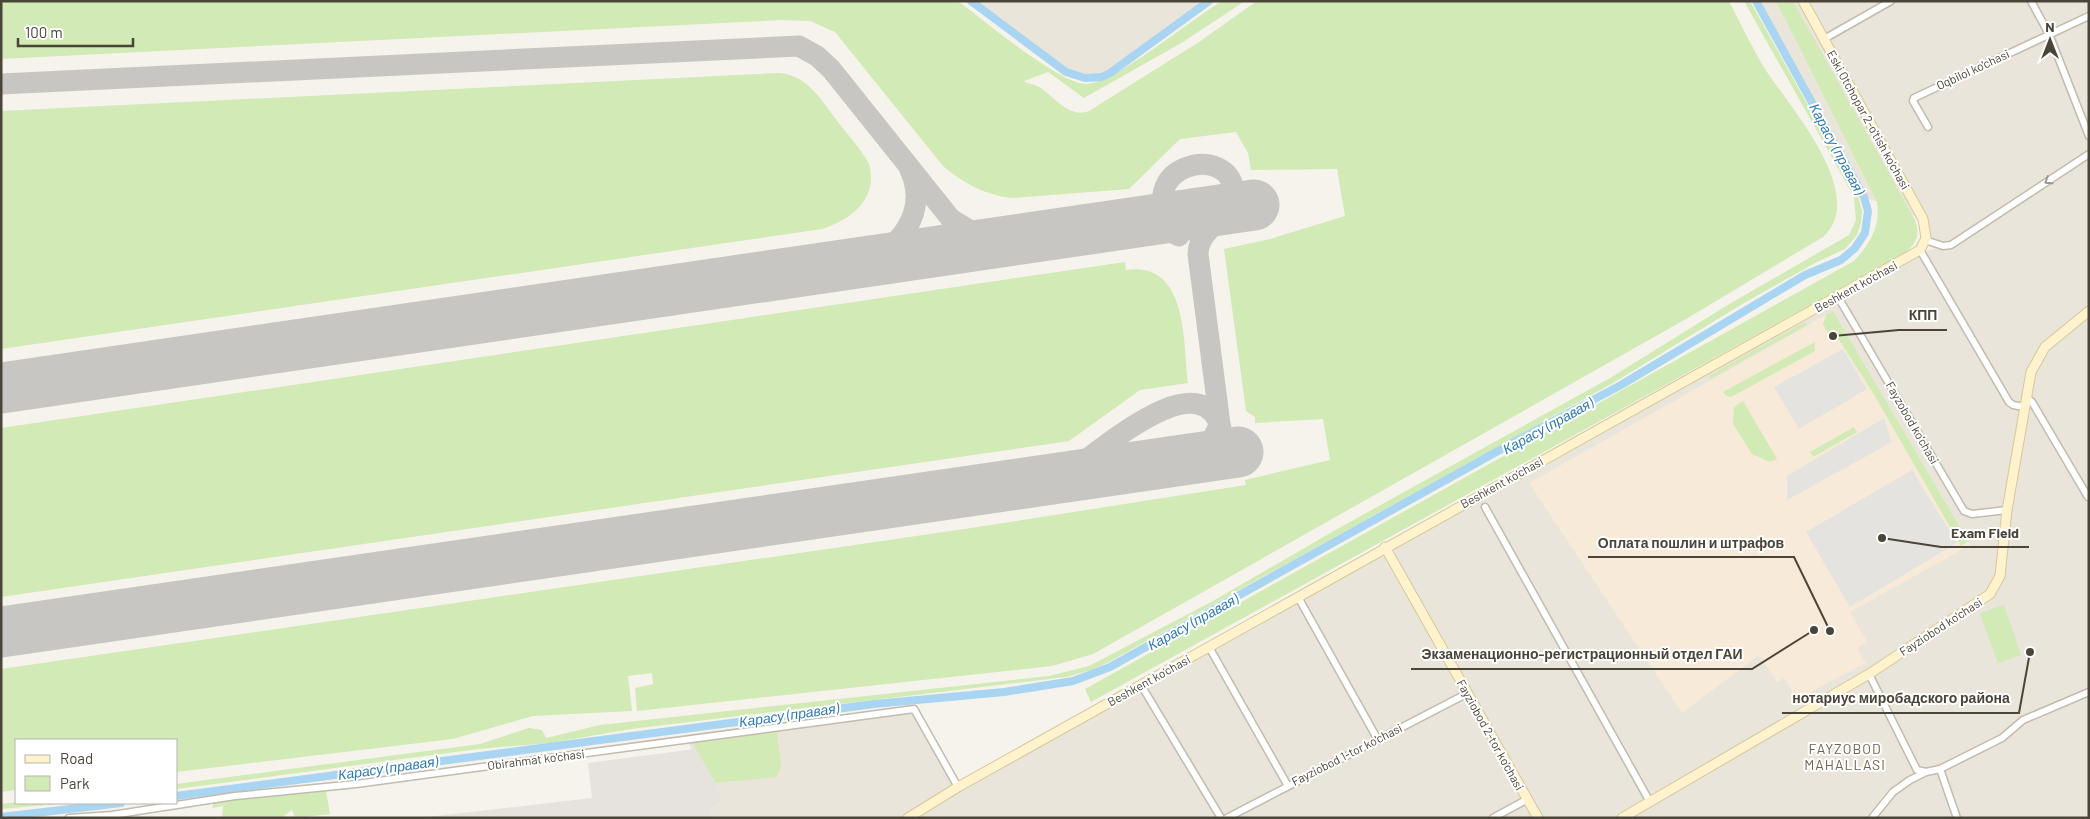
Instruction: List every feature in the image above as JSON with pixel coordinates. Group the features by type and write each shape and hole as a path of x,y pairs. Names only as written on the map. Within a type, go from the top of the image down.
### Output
{"street":[{"name":"Eski Otchopar 2-o'tish ko'chasi","path":"1803,1 1923,219 1925,240"},
{"path":"1824,39 1891,1"},
{"path":"2031,1 2049,34 2088,133"},
{"name":"Oqbilol ko'chasi","path":"1928,127 1913,101 1914,98 2089,16"},
{"path":"2024,407 2009,402 1920,250 1925,240 1943,246 1950,245 2089,154"},
{"name":"Beshkent ko'chasi","path":"908,818 958,787 1920,250"},
{"name":"Fayzobod ko'chasi","path":"1838,297 1964,511 1972,514 2007,510"},
{"name":"Fayziobod ko'chasi","path":"1622,818 1869,674 1988,597 2000,576 2007,510 2031,372 2039,355 2052,341 2089,311"},
{"path":"2026,397 2032,402 2088,497"},
{"path":"1485,507 1650,802"},
{"name":"Fayziobod 2-tor ko'chasi","path":"1385,548 1468,693 1526,800 1538,818"},
{"path":"1298,597 1378,740"},
{"path":"1209,647 1288,786"},
{"path":"1869,674 1917,770 1926,772"},
{"path":"1142,685 1221,818"},
{"path":"1872,818 1893,792 1926,772 1940,769 2002,738 2022,720 2089,692"},
{"name":"Fayziobod 1-tor ko'chasi","path":"1227,818 1468,693"},
{"name":"Obirahmat ko'chasi","path":"69,818 112,816 236,796 356,784 914,709 958,787"},
{"path":"1940,769 1958,818"},
{"path":"1493,818 1526,800"}],"shaded area":[{"path":"971,1 1208,1 1110,73 1102,77 1085,78 1075,76 1057,67"},
{"path":"1756,1 2089,1 2089,818 713,818 709,810 721,802 686,739 914,709 958,787 1917,253 1946,246 1925,240 1923,219 1864,197"},
{"path":"1833,311 1970,545 1850,612 1867,642 1857,648 1866,663 1797,699 1784,678 1777,682 1759,655 1682,713 1529,483"},
{"path":"1843,349 1867,389 1799,429 1774,387"},
{"path":"1884,418 1892,442 1787,500 1787,476"},
{"path":"1912,470 1957,543 1850,607 1806,532"},
{"path":"695,749 714,782 721,802 709,810 713,818 418,818 592,798 588,763"}],"green space":[{"path":"1,1 958,1 1002,35 1058,74 1086,84 1099,81 1134,62 1222,1 1245,1 1183,42 1084,98 1048,72 1024,81 1039,87 1068,109 1082,113 1089,111 1199,42 1257,1 1729,1 1763,66 1805,125 1820,150 1831,174 1837,197 1835,219 1823,237 1686,319 1093,654 1052,666 637,711 635,688 653,684 652,673 628,676 632,711 533,716 453,739 178,772 178,739 15,739 15,790 1,792 1,669 971,528 1246,485 1245,480 1330,460 1323,419 1255,423 1255,417 1246,411 1224,249 1270,239 1345,216 1337,169 1251,170 1248,153 1236,132 1180,139 1129,189 1013,198 994,195 967,183 943,166 835,32 810,21 782,20 1,59"},
{"path":"1744,1 1750,1 1857,194 1862,210 1861,223 1857,235 1845,249 1815,263 1744,303 1613,383 1109,662 1091,670 1066,677 631,729 550,743 478,749 178,789 178,784 480,744 529,728 542,730 546,738 600,725 1049,676 1089,666 1211,602 1339,528 1610,378 1726,306 1849,235 1856,220 1854,197"},
{"path":"1776,1 1793,1 1915,220 1917,234 1915,242 1910,249 1091,702 1085,689 1854,261 1865,248 1876,227 1877,202"},
{"path":"779,73 798,79 813,90 858,147 870,166 871,181 869,190 861,206 839,222 822,229 1,349 1,111"},
{"path":"1125,262 1126,270 1146,271 1161,278 1172,291 1183,326 1188,383 1140,390 1069,441 1,597 1,428"},
{"path":"1833,311 1968,541 1961,546 1873,393 1834,332 1829,335 1823,324 1826,315"},
{"path":"1805,322 1807,325 1710,379 1709,376"},
{"path":"1815,342 1815,351 1731,397 1723,392"},
{"path":"1743,401 1777,459 1770,462 1752,454 1733,424 1734,407"},
{"path":"1854,427 1857,432 1813,457 1810,452"},
{"path":"2004,605 2021,655 1998,663 1980,613"},
{"path":"777,730 781,767 776,777 715,783 692,742"},
{"path":"326,791 330,814 295,818 292,810 281,818 222,818 223,806 212,808 214,802"},
{"path":"15,802 15,804 57,804 1,809 1,804"}],"waterway":[{"name":"Карасу (правая)","path":"971,1 1066,72 1085,78 1102,77 1110,73 1209,1"},
{"name":"Карасу (правая)","path":"178,796 874,704 1004,692 1073,681 1110,667 1516,441 1621,385 1805,275 1841,260 1855,248 1865,233 1868,211 1864,197 1756,1"},
{"name":"Карасу (правая)","path":"1,817 112,804"}],"taxiway":[{"path":"1,84 799,46 817,56 831,69 951,219 979,236 997,240 1020,239"},
{"path":"1176,234 1164,210 1164,191 1172,177 1186,168 1202,164 1217,167 1229,177 1234,193 1233,202 1204,236 1198,254 1220,424 1209,445 1188,459"},
{"path":"861,262 888,248 899,239 907,227 913,214 916,200 915,186 910,170"},
{"path":"1125,224 1156,224 1179,236"},
{"path":"1051,479 1067,473 1124,432 1147,418 1171,407 1192,403 1209,409 1221,428"},
{"path":"1160,463 1188,470 1204,466"}],"runway":[{"path":"1,388 1254,205"},
{"path":"1,632 1238,452"}],"place":[{"name":"КПП","path":"1833,336"},
{"name":"Exam Field","path":"1882,538"},
{"name":"Экзаменационно-регистрационный отдел ГАИ","path":"1814,630"},
{"name":"Оплата пошлин и штрафов","path":"1830,631"},
{"name":"нотариус миробадского района","path":"2030,652"}],"district":[{"name":"FAYZOBOD MAHALLASI","path":"1845,758"}]}
